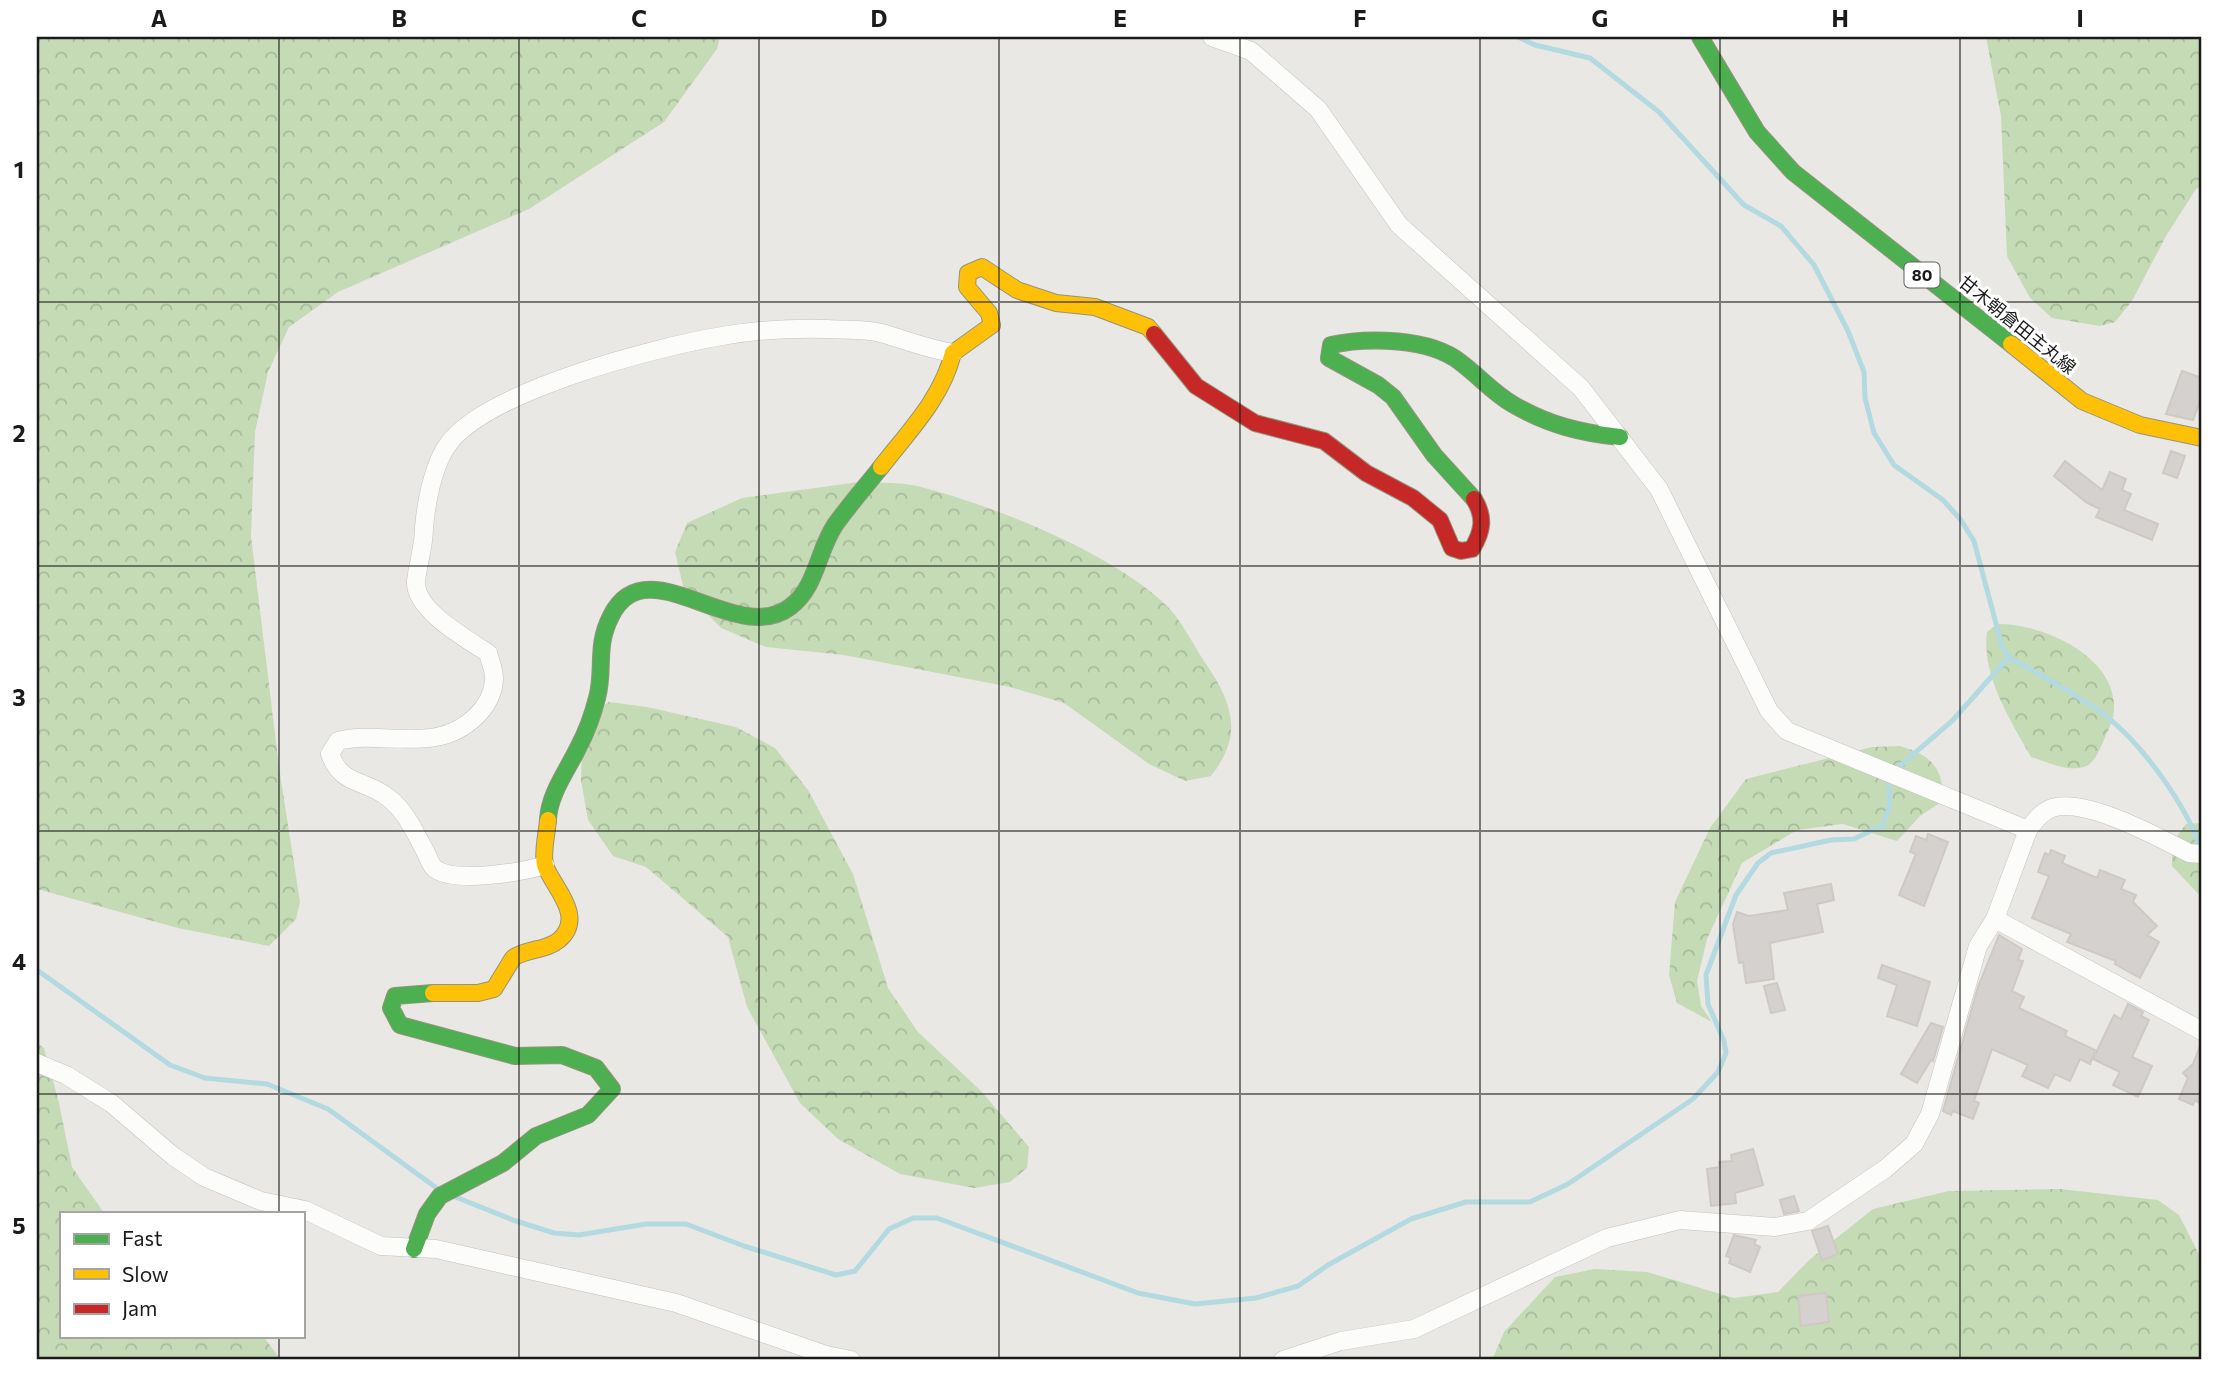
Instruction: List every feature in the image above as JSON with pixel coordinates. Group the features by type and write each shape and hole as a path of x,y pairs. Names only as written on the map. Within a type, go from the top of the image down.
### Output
{"street":[{"path":"1212,37 1251,51 1318,109 1399,225 1581,388 1658,489 1769,711 1787,731 2028,830"},
{"name":"甘木朝倉田主丸線","path":"1699,37 1757,132 1804,180 2081,401 2140,425 2202,438"},
{"path":"414,1249 433,1204 449,1191 505,1162 517,1147 539,1135 588,1116 603,1106 611,1089 596,1068 562,1055 516,1056 400,1025 391,1008 395,996 404,991 456,996 491,991 497,988 512,959 526,951 551,946 562,935 570,915 561,884 545,864 548,813 567,765 578,749 598,696 600,643 612,612 631,593 661,588 728,613 761,617 788,608 808,589 834,527 936,397 948,374 953,354 992,325 989,313 967,287 968,273 982,267 1017,290 1056,303 1096,307 1148,327 1196,386 1255,423 1324,441 1366,473 1413,498 1440,520 1451,548 1461,551 1472,549 1480,538 1482,518 1468,491 1435,457 1403,405 1382,387 1341,368 1328,358 1331,345 1346,341 1380,341 1422,347 1456,358 1485,386 1572,431 1620,436"},
{"path":"545,864 530,870 472,875 451,874 434,867 403,811 383,793 357,783 335,769 330,754 338,741 353,737 438,737 476,719 487,704 495,678 488,653 443,623 422,600 415,583 424,548 426,499 449,443 472,423 525,391 664,349 724,335 826,329 880,333 928,350 953,354"},
{"path":"1283,1360 1341,1341 1414,1329 1607,1238 1680,1220 1775,1227 1808,1221 1885,1169 1914,1144 1930,1114 1978,946 1995,919 2028,830 2036,819 2051,808 2073,806 2089,809 2189,853 2202,854"},
{"path":"1995,919 2202,1031"},
{"path":"37,1063 66,1075 111,1103 173,1156 204,1177 261,1201 305,1210 382,1246 436,1249 676,1303 826,1355 851,1360"}],"green space":[{"path":"37,37 720,37 717,49 664,122 529,209 338,292 289,327 268,372 255,432 251,536 279,767 300,902 296,919 269,946 178,928 37,889"},
{"path":"1986,37 2202,37 2202,186 2196,189 2166,236 2132,301 2115,322 2100,326 2052,318 2030,298 2007,256 2001,116"},
{"path":"859,482 917,486 1014,518 1082,548 1141,584 1165,604 1214,676 1228,705 1231,732 1228,746 1211,776 1185,781 1149,764 1064,703 1010,687 844,655 766,647 721,628 684,590 675,552 687,523 742,498"},
{"path":"1997,624 2016,625 2057,638 2076,648 2093,662 2106,678 2113,696 2113,717 2098,753 2088,765 2064,767 2031,757 1993,681 1986,648 1987,632"},
{"path":"609,702 647,707 736,727 775,748 808,790 853,874 888,988 918,1032 981,1091 1029,1147 1027,1168 1010,1182 974,1188 900,1174 838,1139 800,1103 747,1007 728,937 646,867 613,856 588,820 581,780 582,744 592,713"},
{"path":"1900,746 1920,754 1934,764 1941,780 1943,801 1920,816 1897,841 1843,824 1797,830 1742,863 1707,939 1697,981 1701,1006 1712,1022 1677,1003 1669,975 1675,902 1710,828 1746,779 1872,747"},
{"path":"2202,823 2202,898 2172,866 2172,843 2186,824"},
{"path":"37,1043 44,1048 72,1167 103,1212 60,1212 60,1338 264,1338 281,1360 37,1360"},
{"path":"2060,1189 2158,1200 2179,1215 2202,1260 2202,1360 1492,1360 1504,1332 1555,1277 1595,1269 1647,1272 1734,1298 1778,1292 1809,1260 1873,1209 1949,1191"}],"building":[{"path":"2182,371 2202,378 2202,395 2193,420 2166,414"},
{"path":"2171,451 2185,456 2177,478 2163,473"},
{"path":"2065,461 2102,490 2110,472 2126,479 2122,490 2131,494 2124,510 2158,524 2152,540 2096,517 2100,509 2087,503 2054,476"},
{"path":"1928,834 1948,842 1924,906 1899,895 1916,854 1910,852 1916,836 1926,840"},
{"path":"2051,850 2065,856 2062,863 2097,878 2100,870 2125,880 2121,889 2136,895 2133,902 2157,926 2147,935 2159,942 2140,978 2115,964 2116,961 2067,942 2071,934 2032,918 2049,876 2038,872 2045,853 2049,855"},
{"path":"1831,884 1834,900 1817,904 1823,932 1770,943 1774,979 1746,983 1743,962 1739,963 1733,924 1737,912 1749,916 1788,910 1784,893"},
{"path":"1999,935 2022,949 2018,960 2023,961 2012,991 2024,997 2019,1008 2067,1031 2065,1036 2095,1050 2090,1064 2080,1059 2070,1081 2055,1074 2048,1088 2022,1076 2028,1065 1992,1049 1974,1101 1979,1103 1973,1119 1953,1111 1951,1115 1943,1111 1978,987"},
{"path":"1882,965 1930,982 1917,1026 1887,1016 1897,985 1878,978"},
{"path":"1777,983 1785,1010 1771,1013 1764,986"},
{"path":"2128,1004 2143,1012 2141,1016 2149,1020 2132,1057 2152,1066 2138,1097 2113,1085 2120,1072 2093,1059 2114,1015 2121,1019"},
{"path":"1931,1023 1943,1027 1933,1061 1931,1060 1917,1083 1901,1074"},
{"path":"2201,1043 2202,1105 2195,1100 2193,1105 2179,1099 2188,1078 2183,1073 2193,1064"},
{"path":"1753,1149 1763,1185 1735,1193 1736,1203 1711,1206 1707,1169 1720,1167 1719,1162 1732,1161 1731,1155"},
{"path":"1794,1196 1799,1211 1784,1214 1780,1200"},
{"path":"1828,1226 1838,1254 1822,1260 1812,1231"},
{"path":"1734,1235 1756,1240 1754,1244 1760,1247 1750,1272 1729,1263 1731,1258 1726,1256"},
{"path":"1826,1293 1829,1322 1801,1326 1798,1296"}],"waterway":[{"path":"1518,37 1535,45 1590,58 1659,112 1744,205 1781,226 1814,265 1848,331 1864,372 1865,398 1874,433 1894,465 1943,500 1961,520 1974,541 2002,646 2009,657 2083,700 2120,728 2162,777 2185,814 2201,849"},
{"path":"453,1196 554,1233 579,1235 646,1224 686,1224 744,1246 836,1275 855,1271 889,1229 913,1218 937,1218 1138,1293 1195,1304 1256,1298 1298,1286 1328,1265 1411,1219 1466,1202 1530,1202 1568,1184 1693,1099 1718,1072 1726,1053 1724,1041 1708,1004 1706,975 1736,895 1758,863 1771,853 1831,840 1854,839 1883,825 1890,805 1889,786 1895,770 1952,721 2009,657"},
{"path":"37,970 170,1065 205,1078 267,1084 328,1109 438,1189"}],"traffic: fast":[{"path":"1700,37 1757,132 1793,172 2011,344"},
{"path":"1474,499 1434,455 1393,397 1378,385 1329,358 1331,345 1380,341 1432,348 1460,362 1499,395 1527,412 1566,427 1620,437"},
{"path":"548,820 555,792 581,742 593,710 599,687 606,627 611,616 627,597 647,590 669,592 744,616 768,616 790,607 806,590 835,525 881,467"},
{"path":"414,1249 427,1214 440,1196 503,1163 536,1136 588,1115 612,1089 596,1068 562,1055 515,1056 400,1025 391,1008 395,996 433,993"}],"traffic: slow":[{"path":"881,467 933,399 953,353 992,325 989,313 967,287 968,273 982,267 1017,290 1056,303 1095,307 1148,327 1154,334"},
{"path":"2011,344 2082,401 2140,425 2202,438"},
{"path":"433,993 478,993 494,989 513,958 554,944 567,931 569,921 565,901 548,873 544,860 548,820"}],"traffic: jam":[{"path":"1154,334 1196,386 1255,423 1324,441 1366,473 1413,498 1440,520 1452,548 1461,551 1472,549 1476,542 1481,518 1474,499"}]}
